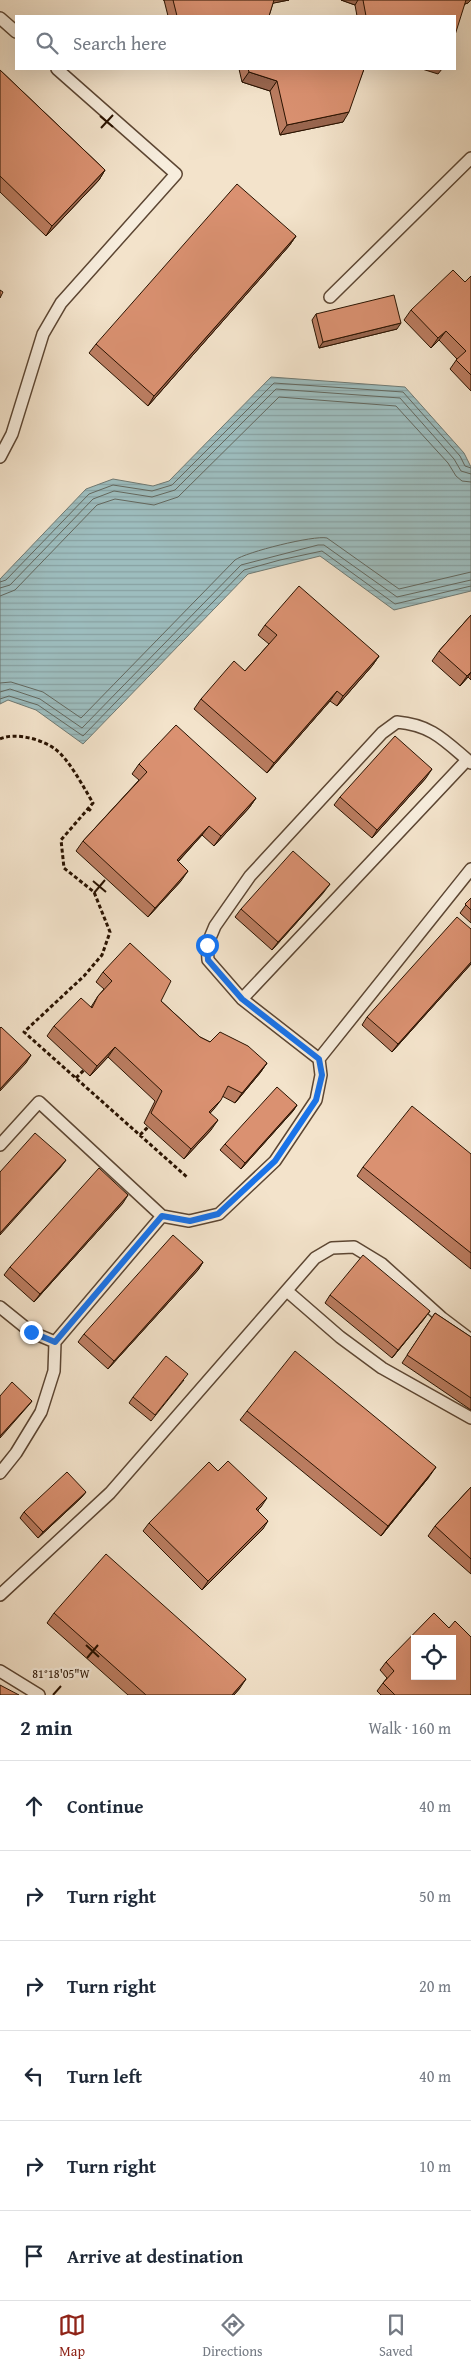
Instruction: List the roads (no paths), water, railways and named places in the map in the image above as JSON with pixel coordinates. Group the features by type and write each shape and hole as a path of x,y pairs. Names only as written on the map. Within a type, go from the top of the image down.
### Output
{"lane":[{"path":"0,18 15,31"},
{"path":"0,457 12,434 42,334 61,304 176,174 59,70"},
{"path":"330,297 471,158"},
{"path":"0,1145 39,1102 162,1216 190,1221 218,1214 275,1161 316,1100 322,1075 319,1059 242,999 208,960 207,945 215,926 250,876 382,733 397,722 416,724 440,737 469,762 242,999"},
{"path":"319,1059 471,869"},
{"path":"0,1472 16,1453 41,1412 54,1371 55,1342 162,1216"},
{"path":"0,1595 110,1493 315,1258 332,1248 354,1247 382,1264 442,1318 471,1340"},
{"path":"287,1291 340,1337 382,1368 471,1418"},
{"path":"0,1308 31,1332 55,1342"},
{"path":"0,1671 39,1695"}],"water":[{"path":"271,377 405,387 464,453 471,467 471,591 394,610 320,556 248,574 83,744 36,710 8,700 0,704 0,579 86,489 113,479 153,486 169,481"}]}
